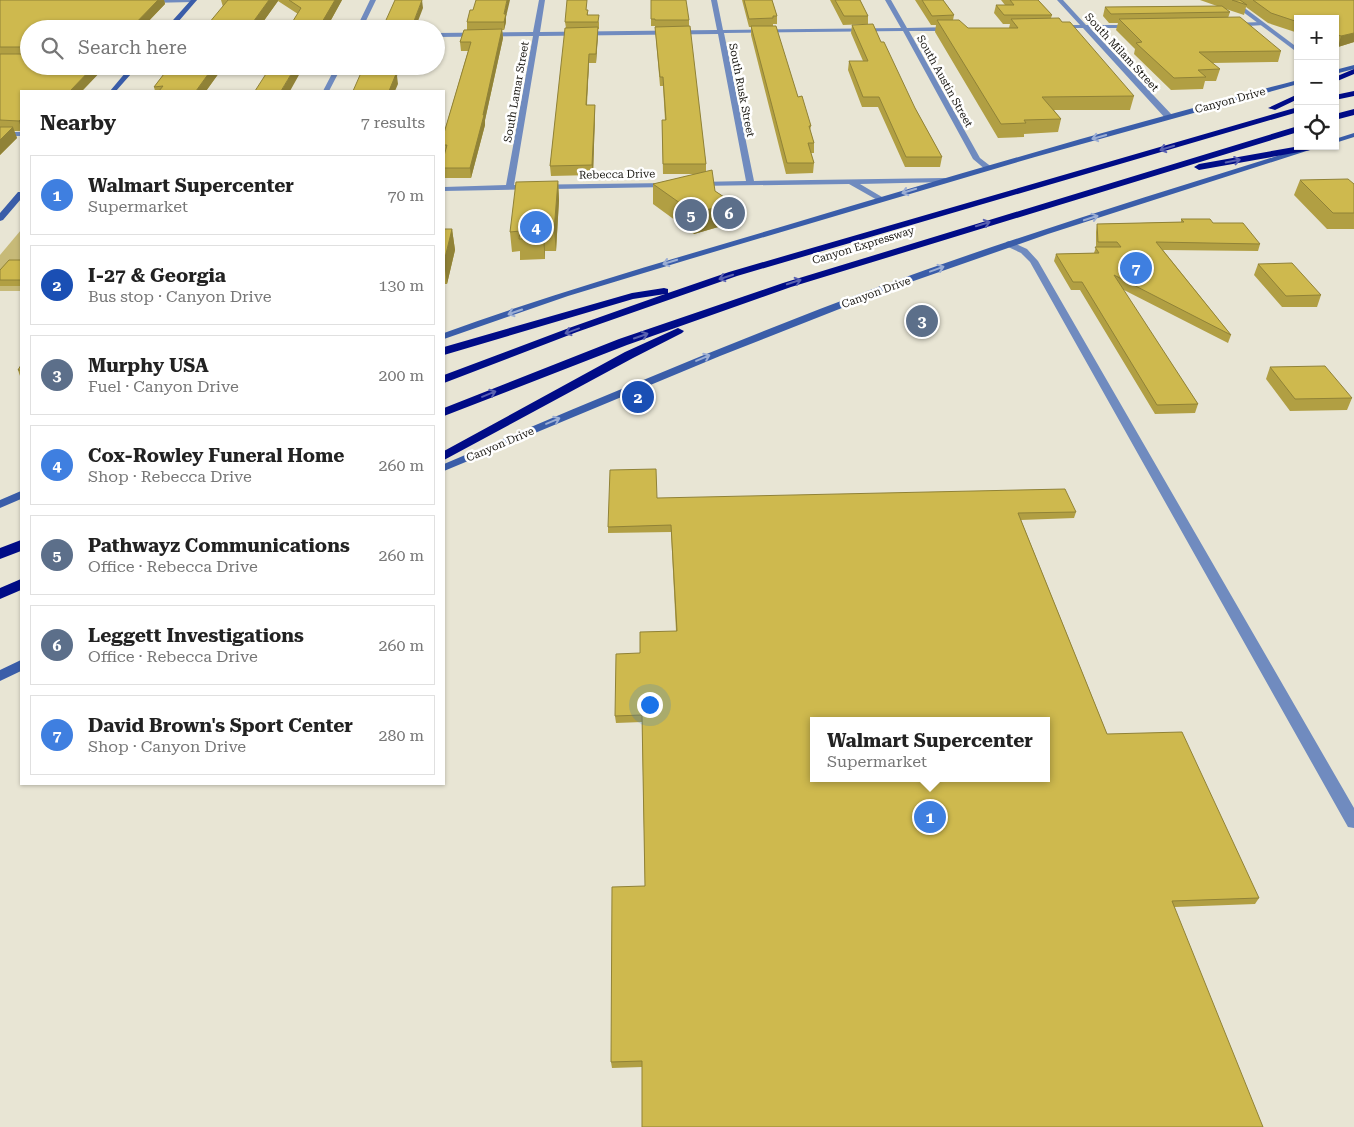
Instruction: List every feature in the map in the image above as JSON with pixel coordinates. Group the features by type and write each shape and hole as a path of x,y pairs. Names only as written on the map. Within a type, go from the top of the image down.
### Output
{"highway":[{"path":"1339,78 1354,71"},
{"path":"1339,97 1354,92"},
{"path":"1186,142 1294,98"},
{"name":"Canyon Expressway","path":"445,379 705,284 1294,110"},
{"path":"1339,116 1354,112"},
{"name":"Canyon Expressway","path":"445,412 622,342 745,299 922,242 1294,130"},
{"path":"1117,183 1295,150"},
{"path":"445,351 632,296 705,284"},
{"path":"445,455 629,355 745,299"},
{"path":"0,554 20,545"},
{"path":"0,594 20,584"}],"main road":[{"path":"176,20 194,0"},
{"path":"1339,71 1354,67"},
{"path":"113,90 127,75"},
{"name":"Canyon Drive","path":"445,336 562,295 946,180 1294,83"},
{"path":"1339,140 1354,135"},
{"name":"Canyon Drive","path":"445,468 741,343 881,290 1009,244 1304,150"},
{"path":"0,218 20,196"},
{"path":"0,504 20,495"},
{"path":"0,676 20,666"}],"street":[{"path":"138,1 194,0"},
{"path":"363,20 373,0"},
{"name":"South Lamar Street","path":"510,187 542,0"},
{"name":"South Rusk Street","path":"714,0 750,183"},
{"name":"South Austin Street","path":"888,0 976,159 989,168"},
{"name":"South Milam Street","path":"1060,0 1169,117"},
{"path":"1230,0 1294,48"},
{"path":"1223,25 1262,24"},
{"path":"1048,27 1144,26"},
{"path":"445,35 964,29"},
{"path":"327,90 334,75"},
{"path":"0,134 20,134"},
{"path":"690,184 946,180"},
{"path":"850,181 879,200"},
{"name":"Rebecca Drive","path":"445,189 681,184"},
{"path":"1009,244 1024,251 1034,261 1354,822"}],"shaded area":[{"path":"20,231 20,291 0,291 0,255"}],"building":[{"path":"0,0 158,0 139,20 20,20 20,47 0,47"},
{"path":"228,0 269,0 255,20 211,20"},
{"path":"289,0 335,0 323,20 294,20 301,8"},
{"path":"395,0 422,0 414,20 386,20"},
{"path":"476,0 507,0 504,22 467,22 470,10 473,10"},
{"path":"567,0 587,0 587,15 599,15 598,22 565,22"},
{"path":"651,0 686,0 689,20 651,19"},
{"path":"744,0 772,0 777,16 773,16 773,18 749,19"},
{"path":"835,0 860,0 868,16 844,16"},
{"path":"922,0 943,0 954,15 932,16"},
{"path":"1010,0 1038,0 1052,15 1004,15 996,5 1014,5"},
{"path":"1232,0 1240,0 1247,5"},
{"path":"1253,0 1354,0 1354,33 1339,35 1339,15 1294,15 1294,21 1271,13"},
{"path":"1222,6 1230,12 1111,14 1105,7"},
{"path":"1240,17 1281,51 1199,52 1220,69 1198,70 1206,77 1174,78 1136,43 1142,42 1119,19"},
{"path":"1059,18 1062,22 1070,22 1134,96 1042,97 1061,119 1024,120 1026,123 1001,124 937,20 959,20 968,28 1018,28 1011,19"},
{"path":"873,24 942,157 906,157 879,97 863,97 849,61 868,61 852,25"},
{"path":"690,26 706,164 663,164 662,120 666,120 663,77 660,77 655,27"},
{"path":"751,26 776,26 798,97 802,96 811,126 809,126 814,143 808,143 814,163 787,163"},
{"path":"598,27 596,54 589,54 586,105 595,105 592,165 550,166 565,28"},
{"path":"502,29 484,115 470,168 445,168 447,145 445,145 445,130 471,42 460,42 464,30"},
{"path":"0,54 20,54 20,75 85,75 71,90 20,90 20,120 0,120"},
{"path":"163,75 208,75 197,90 160,90 163,86 154,87"},
{"path":"265,75 291,75 282,90 256,90"},
{"path":"360,75 396,75 389,90 353,90"},
{"path":"0,127 13,127 0,140"},
{"path":"712,170 715,191 733,203 694,213 653,184"},
{"path":"1348,179 1354,184 1354,213 1333,213 1300,180"},
{"path":"558,181 554,231 544,231 543,239 519,239 520,231 510,232 516,182"},
{"path":"1181,219 1210,219 1213,223 1243,223 1260,244 1156,242 1231,335 1114,275 1198,404 1157,405 1082,282 1073,282 1056,254 1099,253 1095,247 1121,247 1117,242 1098,242 1097,224 1184,222"},
{"path":"445,229 452,229 445,258"},
{"path":"9,260 20,260 20,280 0,280 0,270"},
{"path":"1292,263 1321,295 1286,296 1258,264"},
{"path":"1325,366 1352,398 1295,399 1270,367"},
{"path":"656,469 657,498 1065,489 1076,512 1018,513 1107,734 1182,732 1259,898 1172,901 1263,1127 642,1127 642,1061 611,1062 612,887 645,886 642,715 615,716 616,654 640,653 640,632 677,631 671,525 608,527 610,470"}],"place":[{"name":"Leggett Investigations","path":"729,213"},
{"name":"Pathwayz Communications","path":"691,215"},
{"name":"Cox-Rowley Funeral Home","path":"536,227"},
{"name":"David Brown's Sport Center","path":"1136,268"},
{"name":"Murphy USA","path":"922,321"},
{"name":"I-27 & Georgia","path":"638,397"},
{"name":"Walmart Supercenter","path":"930,817"}]}
